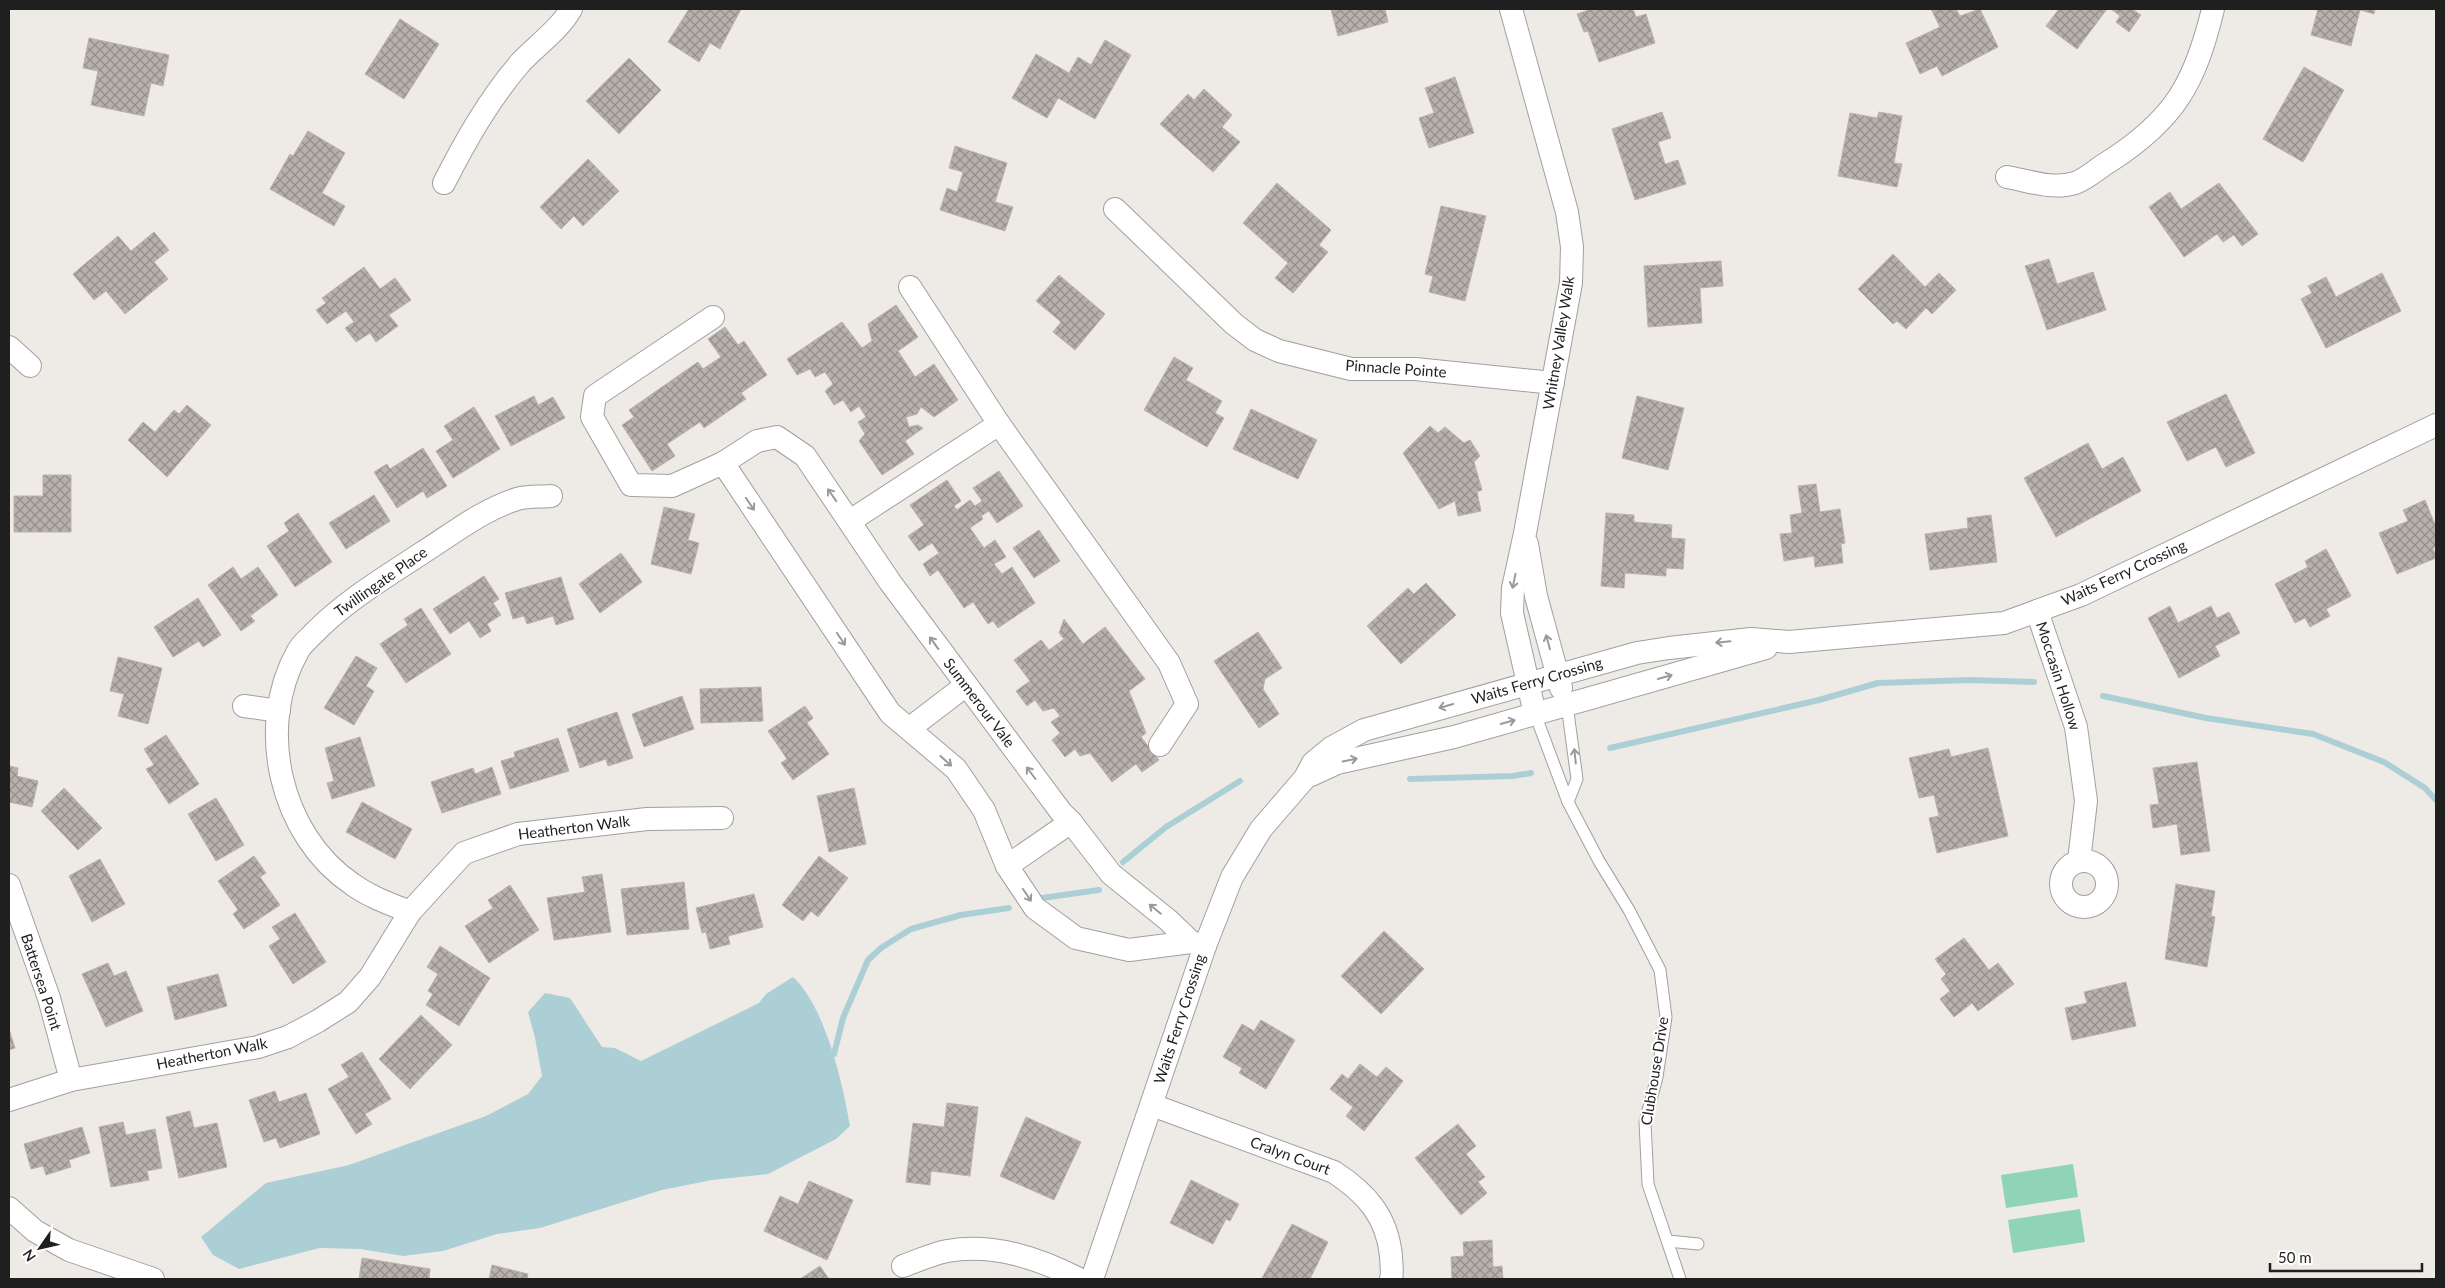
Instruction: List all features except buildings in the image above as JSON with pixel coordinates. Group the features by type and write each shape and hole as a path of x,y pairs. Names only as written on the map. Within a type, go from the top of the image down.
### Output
{"street":[{"path":"444,183 466,140 491,101 522,62 572,9"},
{"name":"Whitney Valley Walk","path":"1511,9 1567,212 1572,247 1571,283 1525,534 1513,588 1512,613 1534,714"},
{"path":"2007,177 2050,186 2075,183 2140,142 2162,121 2180,98 2198,62 2213,9"},
{"name":"Pinnacle Pointe","path":"1115,209 1234,324 1256,340 1279,351 1352,369 1415,369 1553,383"},
{"path":"910,287 999,424 1169,663 1187,704 1160,745"},
{"path":"713,317 595,396 592,417 630,486 672,486 723,463 890,713 910,728 956,769 984,810 1007,866 1036,908 1076,938 1129,950 1198,944"},
{"path":"9,347 30,366"},
{"path":"850,520 999,424"},
{"name":"Waits Ferry Crossing","path":"1092,1279 1152,1105 1198,944 1232,877 1260,829 1305,778 1313,762 1331,748 1364,730 1637,653 1751,639 1789,642 2004,623 2080,595 2436,425"},
{"name":"Summerour Vale","path":"723,463 758,441 777,437 805,456 850,520 890,582 965,686 1061,812 1071,822 1111,874 1198,944"},
{"name":"Twillingate Place","path":"410,912 378,900 351,884 325,861 306,836 290,806 281,776 277,745 279,712 287,676 298,649 324,623 358,595 483,514 518,498 551,496"},
{"name":"Whitney Valley Walk","path":"1525,534 1536,596 1567,705"},
{"name":"Moccasin Hollow","path":"2037,611 2076,727 2086,802 2079,861"},
{"name":"Waits Ferry Crossing","path":"1305,778 1337,763 1454,737 1789,642"},
{"path":"910,728 965,686"},
{"path":"244,706 279,712"},
{"name":"Heatherton Walk","path":"9,1100 71,1080 258,1047 288,1037 318,1021 348,1002 370,977 410,912 464,853 518,834 647,819 722,818"},
{"path":"1007,866 1071,822"},
{"name":"Battersea Point","path":"9,885 49,998 71,1080"},
{"name":"Cralyn Court","path":"1152,1105 1334,1172 1357,1187 1375,1208 1389,1239 1391,1279"},
{"path":"9,1208 35,1231 70,1250 153,1279"},
{"path":"903,1266 946,1251 995,1250 1043,1261 1079,1279"}],"lane":[{"path":"1567,705 1577,779 1568,802"},
{"name":"Clubhouse Drive","path":"1534,714 1568,802 1599,861 1630,910 1660,970 1666,1017 1657,1077 1645,1122 1648,1184 1680,1279"},
{"path":"1668,1241 1698,1244"}],"green space":[{"path":"2073,1164 2078,1197 2006,1208 2001,1175"},
{"path":"2080,1209 2085,1242 2013,1253 2008,1220"}],"water":[{"path":"793,977 804,990 823,1026 843,1089 850,1126 836,1139 768,1174 712,1180 662,1190 540,1228 497,1234 443,1251 403,1256 360,1249 320,1248 239,1269 213,1255 201,1237 266,1183 349,1165 486,1116 528,1094 542,1076 528,1012 545,993 570,998 602,1047 615,1048 641,1061 759,1003 766,994"}],"waterway":[{"path":"1610,748 1819,700 1878,683 1970,680 2034,682"},
{"path":"2103,696 2206,718 2313,734 2384,762 2425,788 2436,800"},
{"path":"1410,779 1513,776 1531,773"},
{"path":"1123,862 1166,827 1240,781"},
{"path":"1042,898 1099,890"},
{"path":"834,1054 843,1018 868,960 881,948 911,929 961,915 1009,908"}]}
